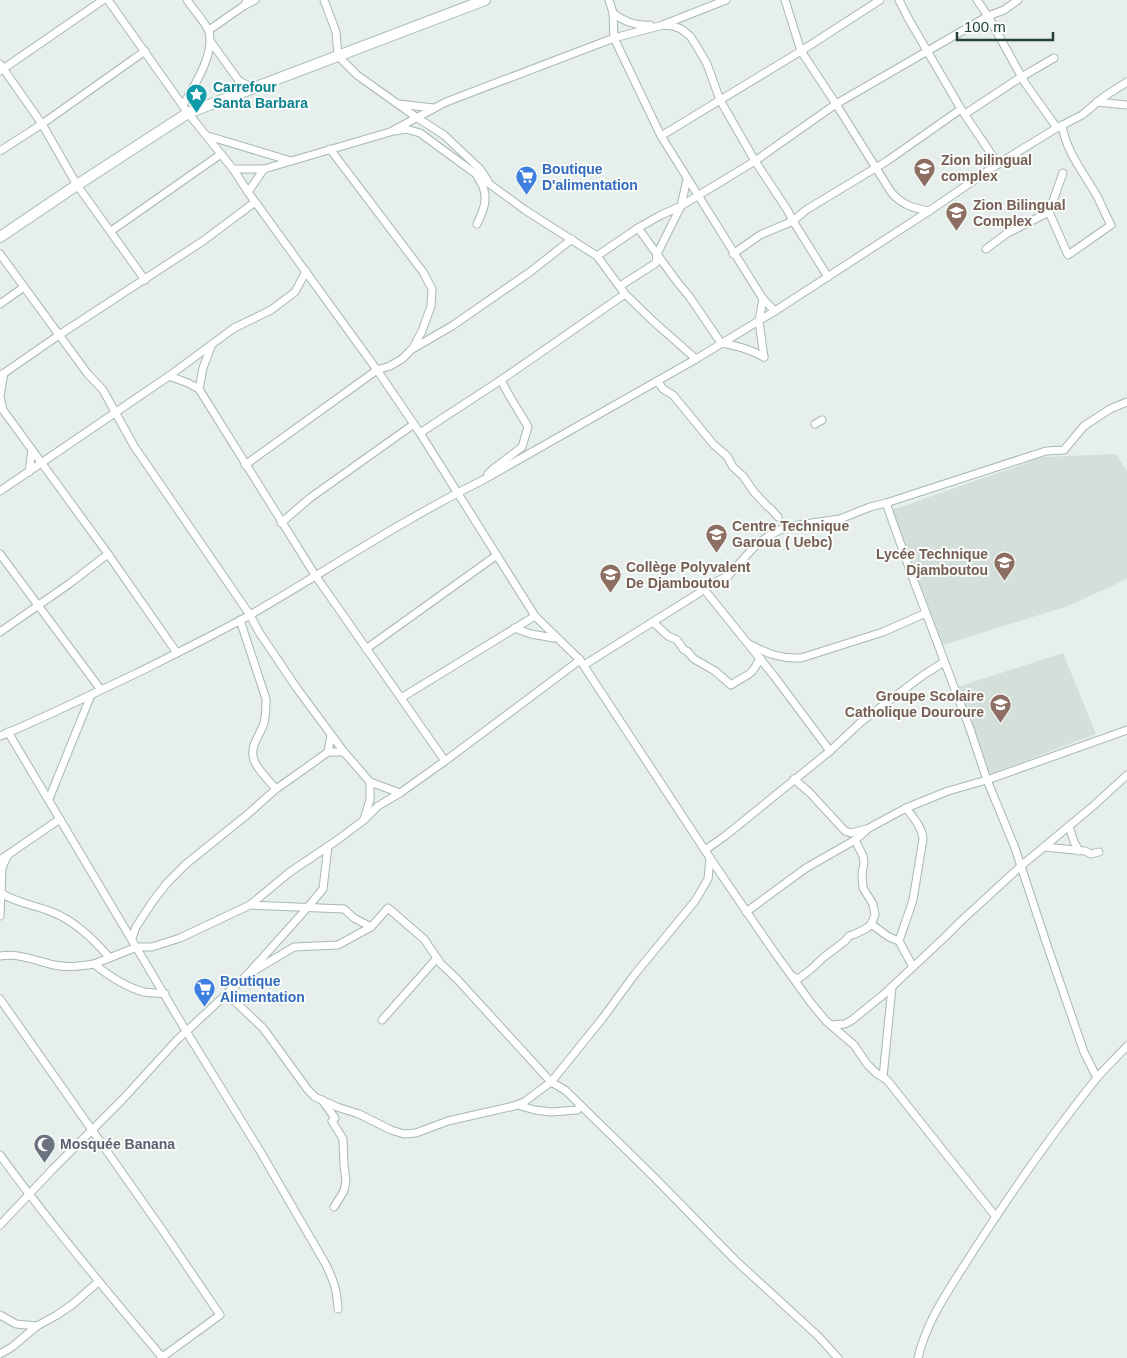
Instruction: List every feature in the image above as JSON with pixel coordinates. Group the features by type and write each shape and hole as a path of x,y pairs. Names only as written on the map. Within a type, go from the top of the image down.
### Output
{"main road":[{"path":"0,237 186,109 256,87 485,0"}],"street":[{"path":"103,0 1,68 42,124 77,185 145,280"},
{"path":"108,0 186,109 233,169 420,432 540,626 582,662"},
{"path":"186,0 209,30 211,42 203,69 186,109"},
{"path":"209,30 246,2 255,0"},
{"path":"324,0 336,32 338,56 357,75 444,135 480,169 491,185"},
{"path":"609,0 613,12 614,38 661,136 763,300 776,311"},
{"path":"390,132 433,108 614,38 662,25 726,0"},
{"path":"785,0 801,51 876,168 898,200 907,206 929,211"},
{"path":"661,136 801,51 880,0"},
{"path":"899,0 963,112 998,164"},
{"path":"977,0 988,16 1021,77 1060,126 1080,170 1098,197 1110,226 1068,255 1049,212"},
{"path":"597,256 638,228 681,206 755,161 836,104 988,16 1004,10 1018,0"},
{"path":"613,12 630,24 672,26 690,36 707,64 720,100 755,161 828,277"},
{"path":"211,42 239,81 256,87"},
{"path":"0,151 42,124 145,51"},
{"path":"733,254 760,235 793,221 806,210 876,168 936,128 1054,58"},
{"path":"0,736 177,654 250,615 372,540 483,480 696,359 776,311 998,164 1060,126 1082,115 1097,102 1127,82"},
{"path":"1097,102 1127,105"},
{"path":"398,104 433,108"},
{"path":"233,169 264,169 390,132 406,130 420,133 525,210 597,256 625,294 696,359"},
{"path":"208,136 292,161"},
{"path":"330,149 422,272 432,289 431,306 422,331 413,348"},
{"path":"111,232 221,154"},
{"path":"248,192 264,169"},
{"path":"986,249 1006,234 1049,212 1063,173"},
{"path":"476,175 484,187 485,198 484,208 477,224"},
{"path":"620,286 656,263 657,254 681,206 687,179"},
{"path":"177,654 108,554 1,409 2,375 59,335 203,241 255,202"},
{"path":"788,211 806,210"},
{"path":"638,228 689,296 721,343 754,351 764,357 759,321 763,300"},
{"path":"245,465 377,370 390,366 402,359 413,348 452,326 530,272 572,239"},
{"path":"0,254 87,373 103,390 134,446 250,615 259,632 291,679 331,735 370,782 400,794"},
{"path":"0,491 169,376 234,328 271,310 295,292 306,271"},
{"path":"0,304 24,287"},
{"path":"420,432 501,380 625,294"},
{"path":"199,389 203,368 212,344"},
{"path":"169,376 199,389 315,575 445,760"},
{"path":"483,480 493,469 522,447 528,427 508,396 501,380"},
{"path":"657,381 663,389 673,395 714,445 727,456 754,492 778,517"},
{"path":"0,956 17,955 66,967 94,964 137,947 152,947 180,938 250,905 290,872 364,820 378,806 400,794 582,662 653,622 699,593 703,588 728,576 756,544 770,535 782,529 840,519 870,507 1046,451 1064,450 1084,426 1110,409 1127,402"},
{"path":"282,523 310,498 414,424"},
{"path":"28,472 32,450"},
{"path":"886,503 987,780 1021,866 1072,1020 1084,1052 1097,1078"},
{"path":"0,554 101,690"},
{"path":"0,632 108,554"},
{"path":"366,649 497,555"},
{"path":"703,588 760,658 830,750"},
{"path":"749,644 777,656 801,658 882,632 926,613"},
{"path":"401,698 534,616"},
{"path":"534,616 582,662 704,850 812,1003 831,1026 854,1045 867,1064 887,1080 996,1217"},
{"path":"240,620 266,699 264,723 252,752 257,766 276,789"},
{"path":"653,622 668,636 677,640 694,659 715,671 731,685 751,674 760,658"},
{"path":"514,628 531,634 554,638"},
{"path":"704,850 725,836 830,750 861,722 922,676 944,662"},
{"path":"49,799 91,695"},
{"path":"746,912 806,868 855,840 869,828 906,808 948,791 987,780 1127,730"},
{"path":"8,732 325,1263 337,1292 338,1310"},
{"path":"328,752 331,735"},
{"path":"132,938 144,914 167,883 186,864 276,789 328,752 344,752"},
{"path":"831,1026 845,1024 852,1020 892,987 1021,866 1127,775"},
{"path":"794,779 810,793 845,831 851,833 869,828"},
{"path":"364,820 370,800 370,782"},
{"path":"899,941 913,900 923,839 919,827 906,808"},
{"path":"0,860 60,819"},
{"path":"1069,826 1079,851"},
{"path":"792,976 798,979 849,936 867,928 875,916 870,899 863,888 863,856 855,840"},
{"path":"0,1224 186,1031 247,975 308,907 323,889 328,846"},
{"path":"1044,847 1091,854 1099,852"},
{"path":"0,916 2,870 9,855"},
{"path":"227,994 263,1028 315,1097 337,1107 360,1114 392,1130 404,1134 416,1133 456,1119 517,1105 551,1082 602,1020 635,974 695,901 708,879 710,858"},
{"path":"1,893 8,898 52,912 76,926 96,942 109,957"},
{"path":"250,905 344,909 354,918 370,927"},
{"path":"247,975 294,947 338,945 370,927 388,908 424,939 437,958 551,1082 564,1090 655,1178 735,1260 818,1336 838,1358"},
{"path":"871,924 889,937 899,941 913,967"},
{"path":"382,1020 437,958"},
{"path":"94,964 113,979 134,989 164,994"},
{"path":"883,1077 892,987"},
{"path":"0,999 158,1223 220,1315 162,1358 98,1282 0,1155"},
{"path":"918,1358 935,1314 996,1217 1043,1147 1097,1078 1127,1046"},
{"path":"322,1100 334,1118 332,1121 343,1139 346,1181 344,1191 334,1206"},
{"path":"517,1105 551,1112 577,1110 580,1106"},
{"path":"0,1354 12,1347 37,1326 73,1304 98,1282"},
{"path":"0,1315 16,1324 37,1326"}],"shaded area":[{"path":"1116,454 1127,471 1127,579 1068,606 943,645 892,510 1043,457"},
{"path":"1063,653 1096,734 988,775 957,687"}],"place":[{"name":"Carrefour Santa Barbara","path":"197,114"},
{"name":"Zion bilingual complex","path":"925,187"},
{"name":"Boutique D'alimentation","path":"526,196"},
{"name":"Zion Bilingual Complex","path":"957,232"},
{"name":"Centre Technique Garoua ( Uebc)","path":"716,553"},
{"name":"Lycée Technique Djamboutou","path":"1004,581"},
{"name":"Collège Polyvalent De Djamboutou","path":"610,594"},
{"name":"Groupe Scolaire Catholique Douroure","path":"1000,723"},
{"name":"Boutique Alimentation","path":"204,1008"},
{"name":"Mosquée Banana","path":"44,1163"}]}
